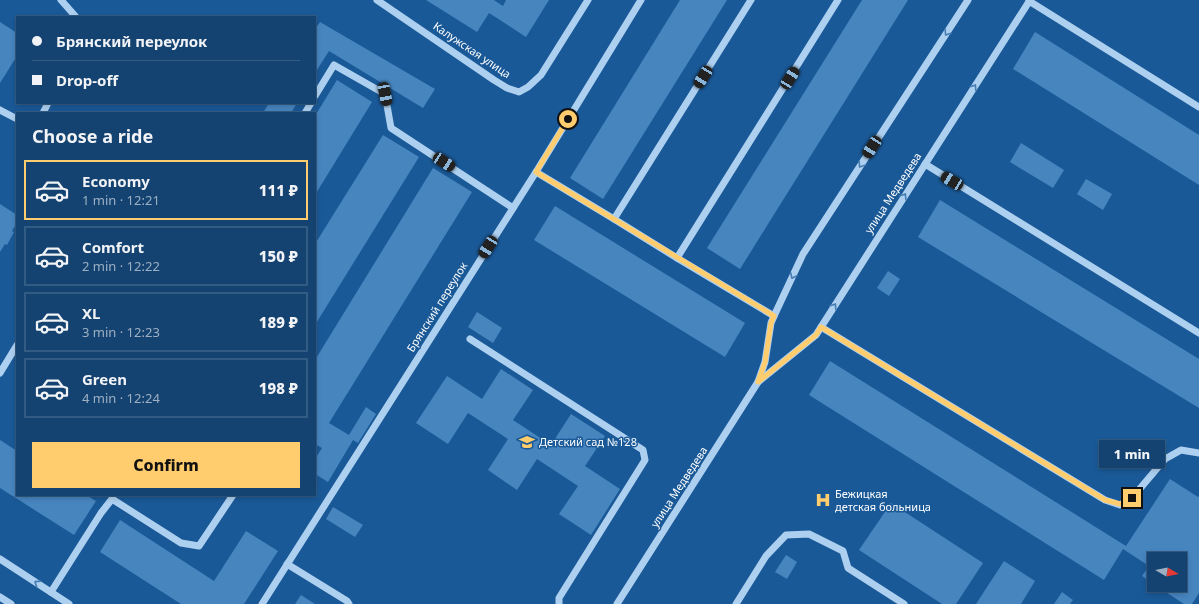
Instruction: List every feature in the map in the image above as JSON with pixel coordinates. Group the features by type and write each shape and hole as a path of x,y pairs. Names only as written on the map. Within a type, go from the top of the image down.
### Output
{"street":[{"path":"61,0 75,16"},
{"name":"Калужская улица","path":"377,0 494,80 519,92 528,87 541,75 588,0"},
{"name":"Брянский переулок","path":"262,604 536,172 641,0"},
{"path":"614,219 751,0"},
{"path":"677,258 838,0"},
{"name":"улица Медведева","path":"617,604 758,382 765,362 771,323 803,254 968,0"},
{"path":"1029,0 1199,107"},
{"name":"улица Медведева","path":"758,382 816,335 1029,0"},
{"path":"316,94 334,65 385,94 392,128 513,208"},
{"path":"0,110 16,118"},
{"path":"925,164 1199,333"},
{"path":"536,172 774,316"},
{"path":"821,327 1105,500 1120,504 1132,498 1165,459 1181,450 1199,453"},
{"path":"470,339 643,450 645,460 559,598 559,604"},
{"path":"0,372 16,347"},
{"path":"51,592 112,499 181,543 199,546 232,496"},
{"path":"736,604 766,556 786,535 809,534 843,551 848,568 904,604"},
{"path":"0,559 70,604"},
{"path":"287,564 347,601 349,604"},
{"path":"0,597 11,604"}],"building":[{"path":"426,0 494,0 503,6 506,0 549,0 526,37 489,13 477,32"},
{"path":"680,0 727,0 603,199 570,178"},
{"path":"862,0 908,0 740,269 707,248"},
{"path":"0,22 16,32 16,58 0,83"},
{"path":"320,22 435,89 423,108 329,51 316,71 316,28"},
{"path":"1035,32 1199,135 1199,185 1013,69"},
{"path":"337,80 372,102 316,193 316,114"},
{"path":"268,104 296,104 292,112 264,112"},
{"path":"383,135 419,157 316,323 316,242"},
{"path":"1021,143 1064,170 1053,188 1010,162"},
{"path":"433,168 472,192 329,423 349,435 366,407 376,414 358,443 353,440 328,482 316,475 316,457 322,448 316,445 316,358"},
{"path":"1086,179 1112,194 1103,210 1077,194"},
{"path":"940,200 1199,359 1199,408 918,237"},
{"path":"0,204 16,214 16,225 7,245 5,244 0,252"},
{"path":"555,206 745,323 725,357 534,240"},
{"path":"888,271 900,279 889,296 877,288"},
{"path":"477,312 502,328 493,343 468,327"},
{"path":"830,361 1126,546 1170,479 1198,497 1199,496 1199,593 1192,604 1184,604 1166,592 1187,592 1187,552 1147,552 1147,565 1123,549 1104,580 809,395"},
{"path":"501,369 533,390 513,420 551,445 571,414 605,436 585,466 620,489 591,535 559,514 578,486 537,459 517,490 488,470 508,439 468,413 448,444 416,423 447,376 482,399"},
{"path":"0,440 16,450 16,496 88,496 96,501 74,535 0,488"},
{"path":"891,503 983,563 956,604 942,604 859,550"},
{"path":"333,507 363,525 355,537 326,519"},
{"path":"120,520 214,581 246,531 278,551 244,604 181,604 100,552"},
{"path":"786,555 797,562 787,579 775,572"},
{"path":"1004,561 1035,581 1021,604 976,604"},
{"path":"1147,569 1147,579 1142,576"},
{"path":"1062,592 1073,600 1070,604 1054,604"},
{"path":"301,595 315,604 295,604"}],"place":[{"name":"Детский сад №128","path":"527,442"},
{"name":"Бежицкая детская больница","path":"823,500"}],"route":[{"path":"568,119 536,172 774,316 771,323 765,362 758,382 816,335 821,327 1105,500 1120,504 1132,498"}]}
